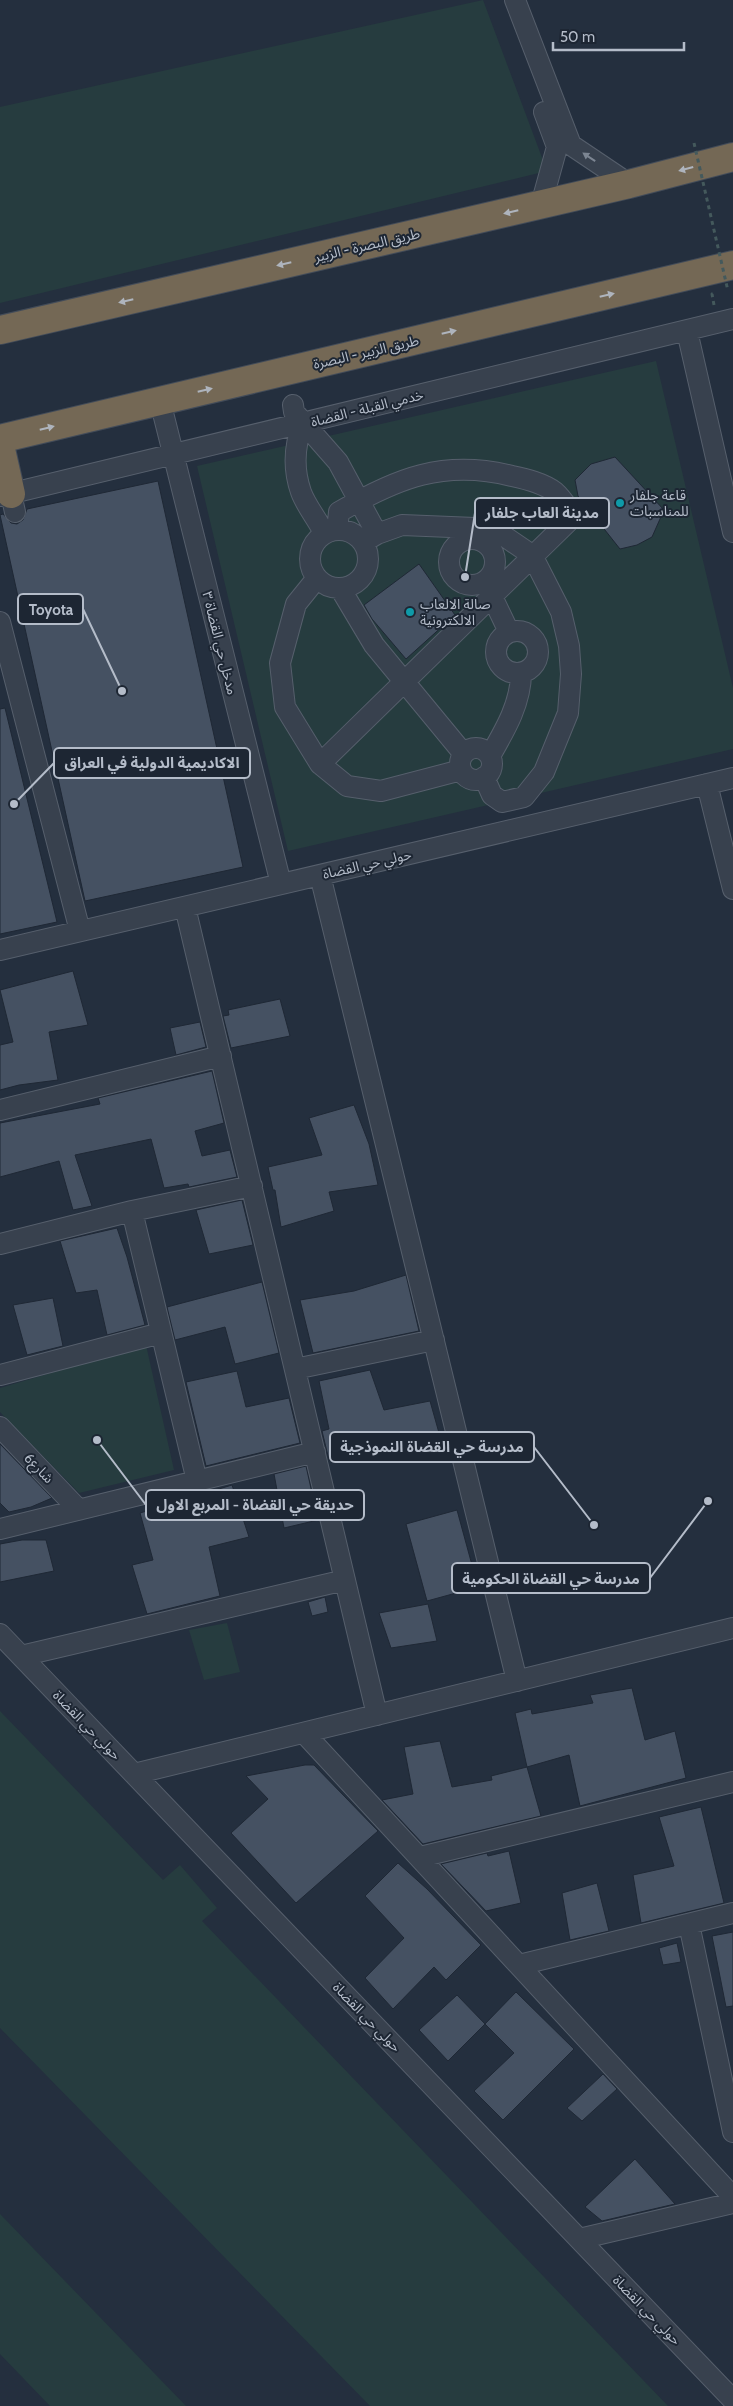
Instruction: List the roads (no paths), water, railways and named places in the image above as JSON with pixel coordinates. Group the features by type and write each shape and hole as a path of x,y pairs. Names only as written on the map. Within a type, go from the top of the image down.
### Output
{"highway":[{"name":"طريق البصرة - الزبير","path":"0,330 541,205 733,157"},
{"name":"طريق الزبير - البصرة","path":"0,439 160,401 730,278"},
{"path":"0,445 9,501"}],"street":[{"path":"502,0 557,147 541,205"},
{"path":"515,0 571,145 629,184"},
{"name":"خدمي القبلة - القضاة","path":"9,501 172,455 733,319"},
{"path":"687,331 733,532"},
{"name":"مدخل حي القضاة ٣","path":"160,401 281,884"},
{"path":"293,405 294,412 338,462 359,500 370,538 368,562 358,580 350,586 340,588 332,587 317,578 311,564 311,549 316,540 331,532 370,538 402,525 474,528 504,536 526,551 561,612 569,646 571,674 568,714 544,772 524,797 502,802 492,795 484,777"},
{"path":"303,423 297,438 295,459 301,493 331,532"},
{"path":"320,764 404,681 488,589 531,558 574,516 555,492 534,482 500,473 466,468 424,472 359,500 339,512 331,532"},
{"path":"317,578 296,604 280,663 285,707 320,764 347,786 381,791 462,762 470,749 477,748 484,750 490,756 492,763 490,771 484,777 476,780 467,777 462,762 404,681 374,645 340,588"},
{"path":"488,589 509,632"},
{"path":"0,622 80,931"},
{"path":"519,631 530,635 537,645 538,657 532,667 521,673 511,672 502,667 497,658 498,643 509,632 519,631"},
{"path":"490,756 510,722 521,684 521,673"},
{"name":"حولي حي القضاة","path":"0,950 733,778"},
{"path":"707,784 733,889"},
{"path":"320,875 517,1681"},
{"path":"185,906 377,1715"},
{"path":"0,1110 221,1056"},
{"path":"0,1244 132,1211 252,1186"},
{"path":"132,1211 197,1481"},
{"path":"0,1374 161,1332"},
{"path":"295,1369 434,1340"},
{"name":"شارع6","path":"0,1427 79,1510"},
{"path":"0,1529 315,1452"},
{"path":"21,1656 346,1580"},
{"path":"134,1774 733,1628"},
{"name":"حولي حي القضاة","path":"0,1634 733,2400"},
{"path":"304,1733 733,2197"},
{"path":"420,1857 733,1782"},
{"path":"519,1965 733,1913"},
{"path":"689,1924 733,2132"},
{"path":"579,2239 733,2202"}],"place":[{"name":"قاعة جلفار للمناسبات","path":"620,503"},
{"name":"مدينة العاب جلفار","path":"465,577"},
{"name":"صالة الالعاب الالكترونية","path":"410,612"},
{"name":"Toyota","path":"122,691"},
{"name":"الاكاديمية الدولية في العراق","path":"14,804"},
{"name":"حديقة حي القضاة - المربع الاول","path":"97,1440"},
{"name":"مدرسة حي القضاة الحكومية","path":"708,1501"},
{"name":"مدرسة حي القضاة النموذجية","path":"594,1525"}]}
